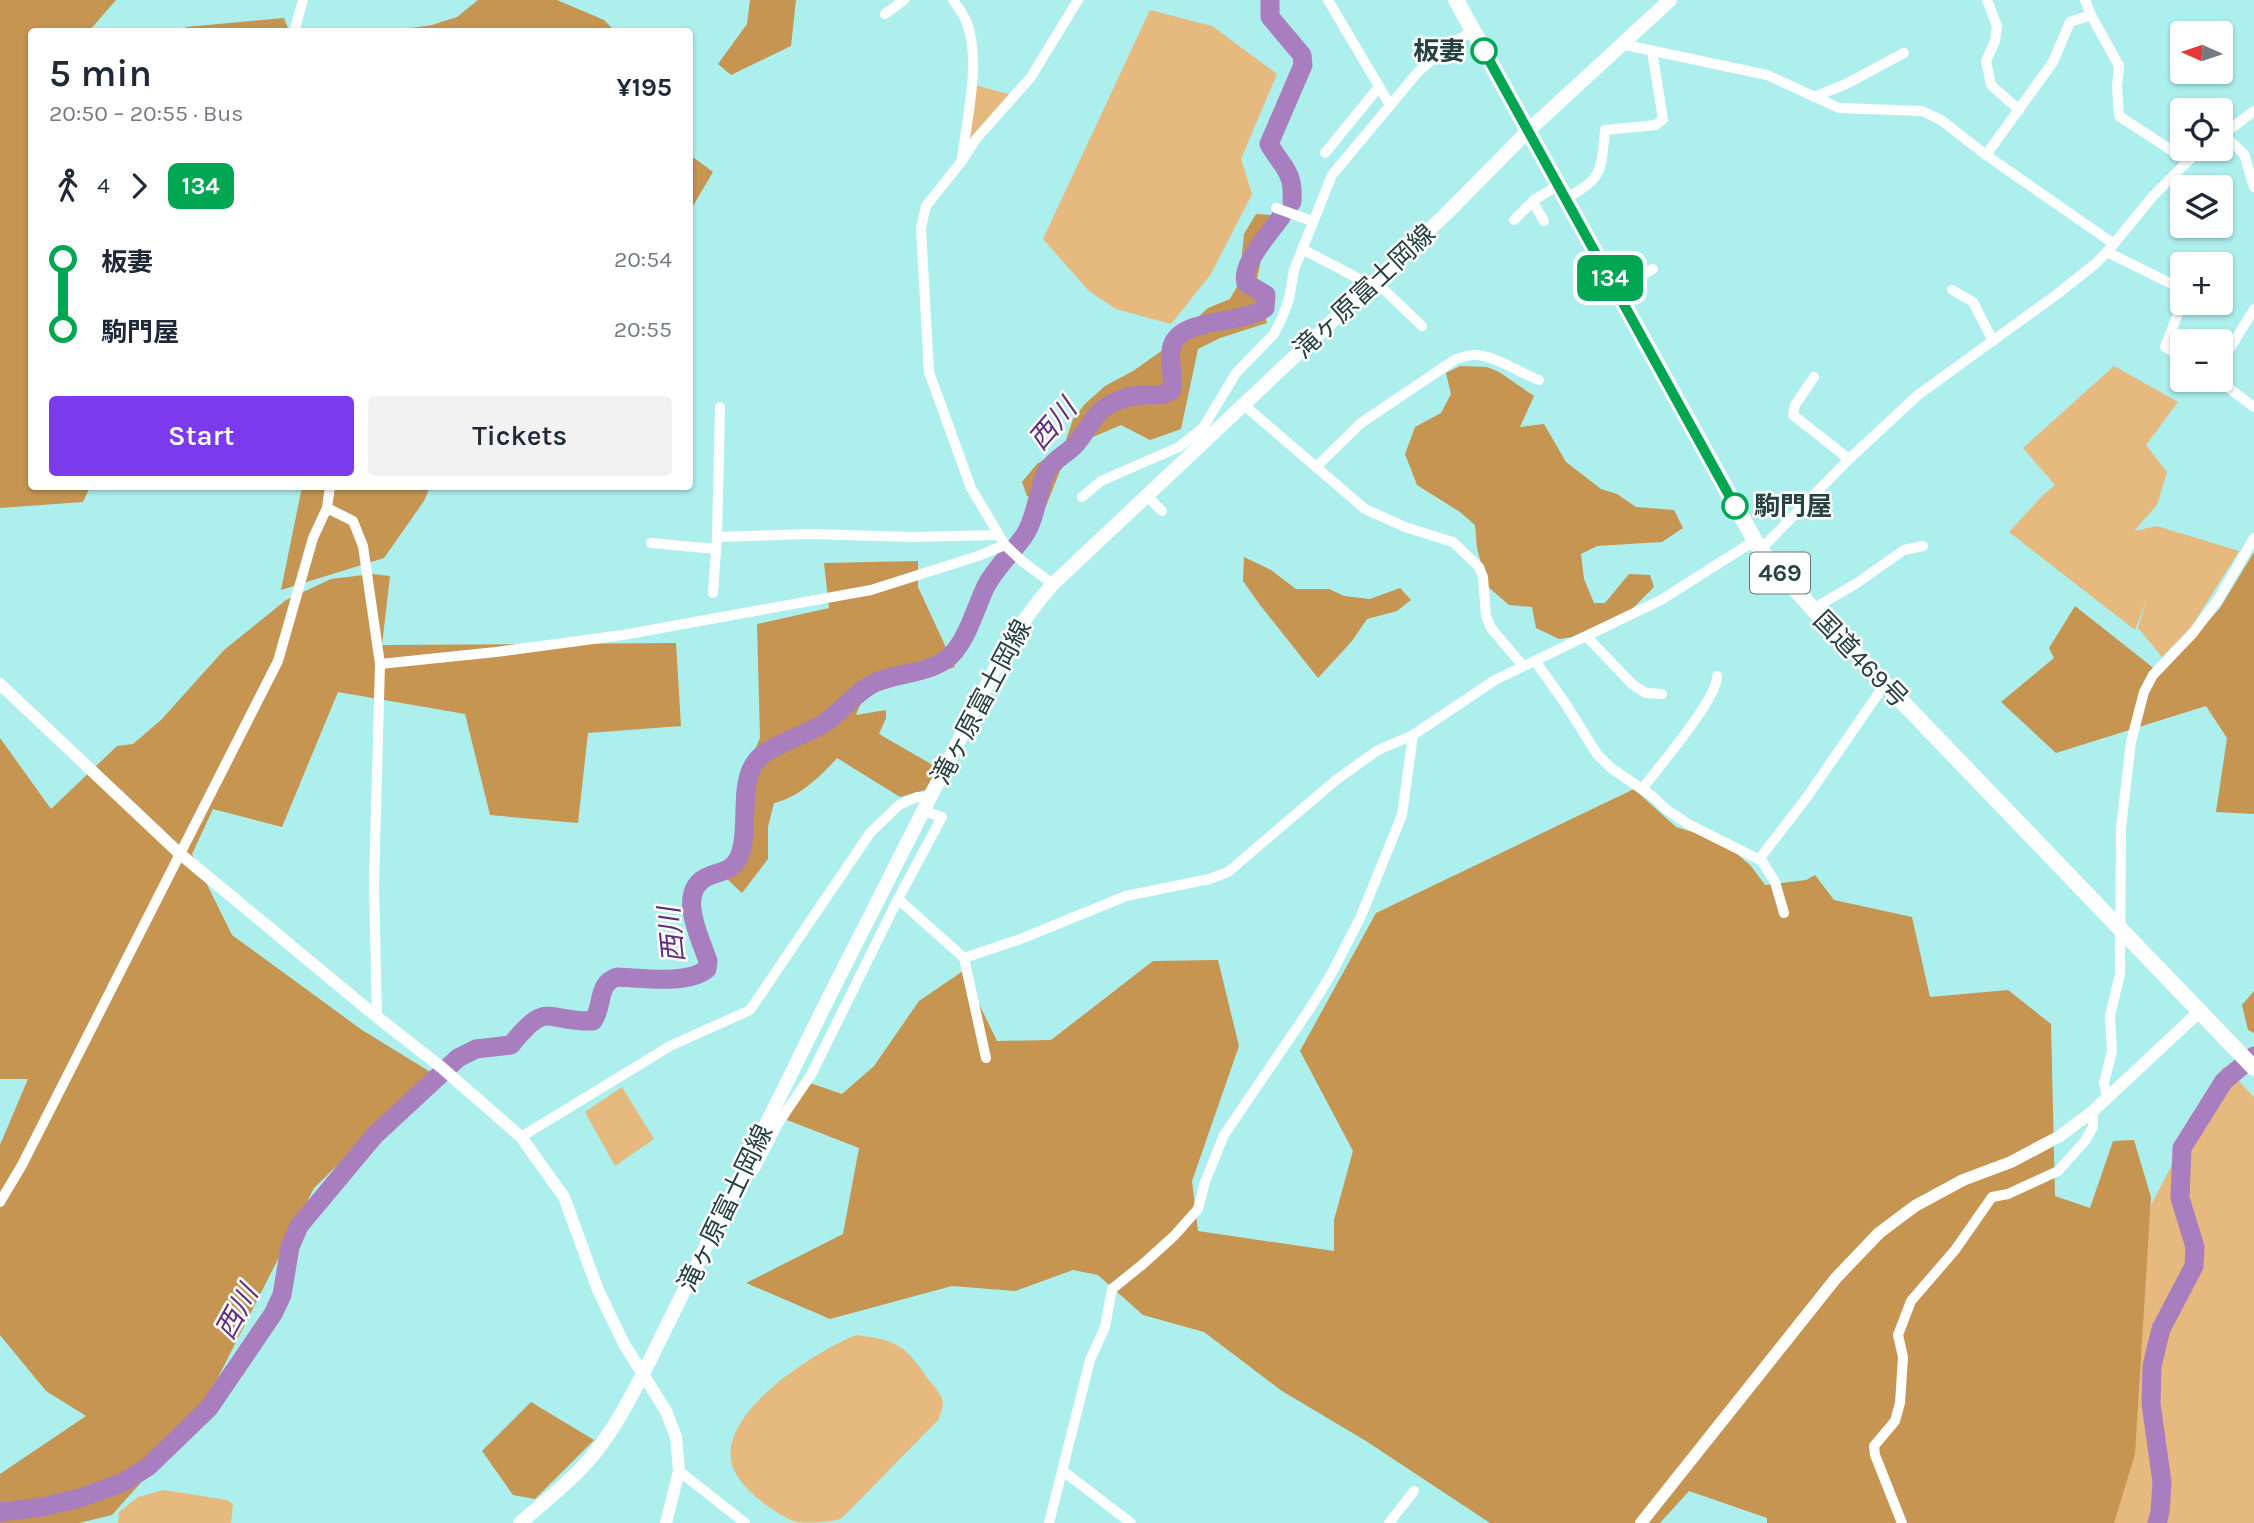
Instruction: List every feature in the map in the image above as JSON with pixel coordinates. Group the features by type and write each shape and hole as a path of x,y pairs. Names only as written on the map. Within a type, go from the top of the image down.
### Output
{"highway":[{"name":"国道469号","path":"1456,0 1756,545 1813,609 2254,1068"}],"main road":[{"name":"滝ヶ原富士岡線","path":"520,1523 570,1481 616,1423 643,1374 1012,635 1031,608 1148,497 1207,432 1244,405 1446,214 1529,130 1670,0"}],"street":[{"path":"295,28 303,0"},
{"path":"885,14 904,0"},
{"path":"953,0 967,20 973,69 961,162"},
{"path":"1054,584 1020,559 1002,540 971,488 929,372 920,228 926,206 976,139 1031,77 1078,0"},
{"path":"1328,0 1390,105"},
{"path":"1987,0 1997,26 1995,41 1986,61 1991,85 2019,110"},
{"path":"2085,0 2119,66 2119,116 2170,149"},
{"path":"1986,155 2053,62 2070,22 2091,15"},
{"path":"1082,498 1101,481 1207,432 1236,373 1273,334 1289,299 1294,270 1332,175 1418,72 1450,44 1473,31"},
{"path":"1620,44 1767,75 1846,109 1899,108 1922,111 1941,120 2110,248 2170,282"},
{"path":"1514,220 1533,202 1562,191 1588,186 1601,167 1605,130 1656,125 1663,119 1652,51"},
{"path":"1814,97 1846,84 1904,53"},
{"path":"1325,153 1380,87"},
{"path":"2233,127 2254,111"},
{"path":"2233,144 2244,154 2254,187"},
{"path":"964,957 1023,938 1126,896 1209,879 1228,872 1336,780 1378,750 1413,735 1494,680 1661,600 1756,545 1918,395 2056,296 2110,248 2153,196 2187,161"},
{"path":"1533,202 1544,221"},
{"path":"1276,208 1312,221"},
{"path":"1302,249 1373,283 1422,326"},
{"path":"1616,289 1653,269"},
{"path":"1952,290 1973,302 1993,341"},
{"path":"2233,343 2254,309"},
{"path":"2170,333 2165,346 2170,349"},
{"path":"1316,467 1361,423 1456,359 1474,355 1488,357 1539,380"},
{"path":"1814,377 1795,405 1793,415 1849,459"},
{"path":"2233,391 2254,407"},
{"path":"1244,405 1366,509 1405,527 1453,542 1472,559 1483,577 1486,616 1491,628 1523,666"},
{"path":"713,593 718,537 720,407"},
{"path":"0,1202 22,1165 278,661 313,538 327,508 329,490"},
{"path":"1148,497 1162,511"},
{"path":"327,508 353,521 363,546 380,664 374,884 377,1017"},
{"path":"718,537 809,534 1002,540"},
{"path":"2107,1097 2104,1083 2112,1051 2110,1016 2120,974 2121,828 2131,742 2144,692 2153,675 2193,633 2218,600 2254,538"},
{"path":"380,664 623,635 871,590 931,572 1002,540"},
{"path":"651,543 716,549"},
{"path":"1813,609 1857,583 1904,550 1923,546"},
{"path":"1587,637 1633,685 1646,693 1662,694"},
{"path":"1535,661 1566,703 1597,754 1611,768 1688,824 1760,858"},
{"path":"1642,789 1708,701 1718,683 1717,676"},
{"path":"0,684 179,853 441,1067 520,1137 564,1197 598,1290 624,1345 666,1411 676,1437 679,1471 666,1523"},
{"path":"1760,858 1807,797 1885,684"},
{"path":"1049,1523 1090,1360 1105,1327 1112,1289 1154,1255 1198,1209 1205,1182 1224,1135 1333,971 1362,916 1402,815 1413,735"},
{"path":"520,1137 670,1046 750,1010 870,833 899,805 917,797 930,798"},
{"path":"755,1169 779,1122 811,1074 942,817 923,811"},
{"path":"1760,858 1775,882 1784,913"},
{"path":"898,899 964,957 986,1058"},
{"path":"1641,1523 1836,1278 1879,1233 1915,1206 1963,1180 2011,1162 2060,1136 2093,1111 2199,1013"},
{"path":"1902,1523 1875,1455 1874,1446 1895,1420 1900,1403 1903,1357 1898,1335 1911,1301 1955,1250 1992,1197 2008,1194 2046,1178 2067,1161 2085,1141 2093,1127 2093,1111"},
{"path":"679,1471 745,1523"},
{"path":"1063,1471 1131,1523"},
{"path":"1390,1523 1414,1491"}],"shaded area":[{"path":"0,0 116,0 92,28 28,28 28,490 89,490 83,502 0,508"},
{"path":"478,0 557,0 604,20 612,28 412,28 457,17"},
{"path":"750,0 796,0 791,46 731,75 718,64 747,24"},
{"path":"1150,10 1212,26 1277,74 1241,159 1252,194 1211,274 1171,324 1116,309 1089,291 1043,239"},
{"path":"284,18 288,28 186,28"},
{"path":"975,85 1012,95 965,148"},
{"path":"693,157 713,172 693,206"},
{"path":"1256,214 1271,215 1256,283 1267,323 1220,338 1198,349 1181,429 1150,440 1121,425 1077,444 1060,471 1046,506 1027,496 1022,482 1037,464 1064,446 1073,419 1085,404 1105,386 1160,352 1208,308 1230,299 1239,283 1244,234"},
{"path":"1460,366 1487,367 1534,396 1520,427 1544,424 1566,462 1601,489 1617,494 1636,507 1674,510 1683,528 1662,542 1597,546 1581,554 1584,579 1594,603 1605,603 1629,574 1650,575 1654,587 1632,609 1572,637 1559,639 1536,628 1532,607 1509,605 1487,586 1477,548 1475,525 1460,512 1417,485 1405,454 1415,427 1441,413 1451,394 1446,373"},
{"path":"2114,366 2178,402 2146,445 2167,472 2157,505 2134,531 2157,526 2239,551 2192,626 2162,657 2138,628 2146,601 2135,630 2009,532 2055,485 2023,448"},
{"path":"301,490 429,490 424,501 384,558 281,590"},
{"path":"2254,552 2254,814 2216,812 2227,738 2206,706 2056,753 2001,702 2054,658 2049,648 2075,606 2161,674 2220,608"},
{"path":"1244,557 1271,570 1296,589 1329,589 1344,596 1370,599 1400,588 1411,600 1397,611 1367,619 1352,641 1318,678 1243,581"},
{"path":"918,561 918,587 955,667 864,696 856,715 886,710 886,718 879,734 938,768 925,790 900,797 837,758 800,791 774,803 768,827 768,859 742,893 726,878 738,850 741,781 760,738 757,624 829,608 824,563"},
{"path":"372,574 390,576 382,645 676,643 681,726 588,733 578,823 490,815 465,714 338,692 282,827 213,809 192,854 232,935 362,1030 432,1073 314,1188 196,1421 112,1515 79,1523 0,1523 0,1474 86,1416 46,1391 0,1335 0,1145 28,1079 0,1079 0,738 51,809 117,746 133,744 161,720 224,650 286,600 331,579"},
{"path":"1634,789 1676,827 1722,841 1751,866 1765,885 1806,880 1815,875 1834,900 1912,917 1930,997 2008,990 2051,1024 2055,1196 2090,1208 2113,1141 2134,1140 2151,1197 2135,1454 2114,1523 1767,1523 1767,1518 1689,1491 1660,1523 1490,1523 1366,1441 1282,1391 1204,1332 1143,1315 1098,1275 1073,1270 1015,1291 952,1286 830,1319 746,1283 843,1234 859,1148 787,1120 804,1081 842,1094 874,1066 919,1001 963,971 997,1041 1051,1040 1153,961 1218,960 1239,1046 1192,1181 1198,1231 1334,1251 1334,1220 1353,1151 1300,1051 1376,913"},
{"path":"2254,991 2254,1033 2248,1030 2242,1005"},
{"path":"2224,1066 2254,1097 2254,1523 2113,1523 2151,1205"},
{"path":"622,1087 654,1139 615,1166 585,1112"},
{"path":"856,1335 891,1342 913,1358 941,1396 943,1405 939,1419 842,1518 826,1522 796,1522 767,1506 740,1480 731,1461 732,1441 741,1422 775,1385 818,1355"},
{"path":"531,1402 594,1440 535,1499 513,1495 482,1451"},
{"path":"164,1490 227,1500 233,1504 231,1523 118,1523 119,1512 138,1497"}],"waterway":[{"name":"西川","path":"1270,0 1270,17 1302,55 1303,65 1269,144 1289,176 1292,202"},
{"name":"西川","path":"0,1512 42,1507 80,1498 124,1482 149,1466 209,1408 273,1314 282,1295 290,1247 299,1226 375,1135 458,1058 476,1049 511,1045 541,1017 593,1021 603,990 610,980 617,977 677,979 707,969 708,961 693,915 693,892 699,883 730,868 739,857 744,833 747,781 757,760 771,749 826,722 876,682 927,669 954,652 968,629 990,579 1028,529 1044,478 1052,464 1074,446 1095,417 1108,406 1126,397 1160,395 1172,390 1172,346 1187,330 1242,317 1265,308 1266,295 1246,283 1245,276 1252,258 1281,217"},
{"path":"2157,1523 2162,1482 2151,1404 2152,1366 2161,1329 2194,1266 2195,1247 2180,1198 2182,1148 2224,1081 2254,1056"}],"bus line":[{"name":"134","path":"1484,51 1735,506"}],"place":[{"name":"板妻","path":"1484,51"},
{"name":"駒門屋","path":"1735,506"}]}
